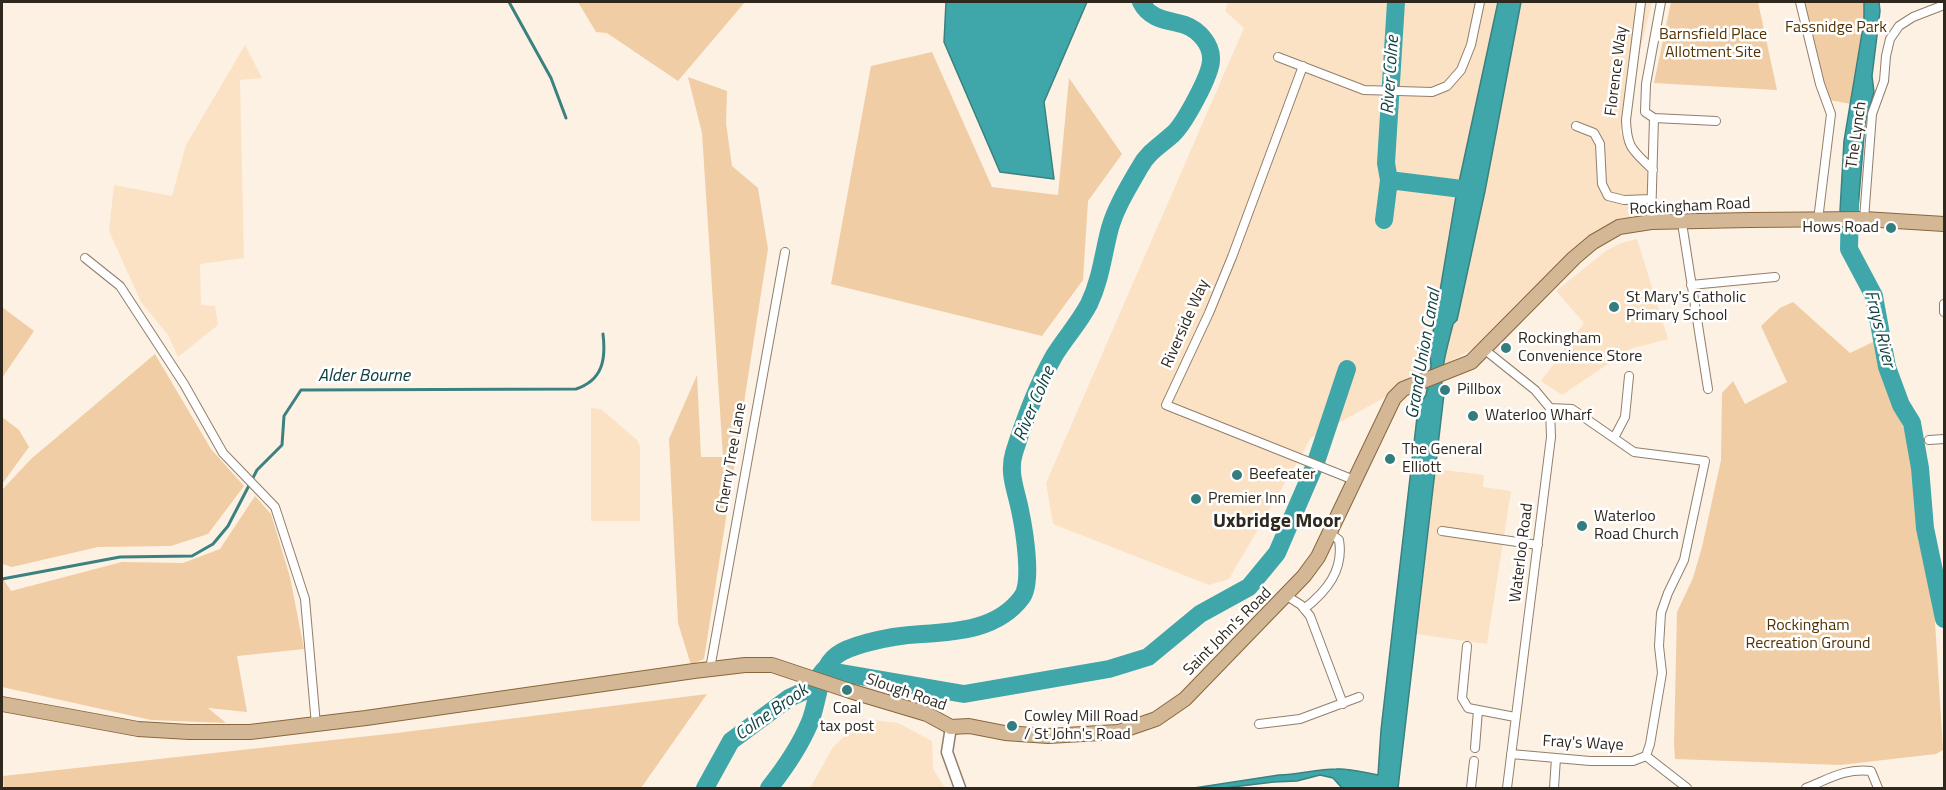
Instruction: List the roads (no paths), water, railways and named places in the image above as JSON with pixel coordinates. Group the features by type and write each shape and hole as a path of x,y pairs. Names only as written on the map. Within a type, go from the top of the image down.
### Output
{"main road":[{"name":"Rockingham Road","path":"1418,383 1471,362 1553,277 1593,242 1619,227 1651,222 1682,223 1750,219 1861,220 1944,224"},
{"name":"Saint John's Road","path":"951,727 969,726 1029,735 1085,735 1118,732 1156,719 1185,699 1287,596 1313,563 1330,533 1394,398 1403,389 1418,383"},
{"name":"Slough Road","path":"3,705 138,729 250,732 316,725 710,669 772,665 927,714 951,727"}],"street":[{"path":"1278,57 1364,90 1432,92 1446,86 1461,70 1471,45 1480,2"},
{"name":"Florence Way","path":"1641,2 1626,120 1626,139 1632,150 1653,170"},
{"path":"1661,2 1648,73 1645,112 1654,118 1716,121"},
{"path":"1800,2 1820,84 1831,114 1825,220"},
{"name":"The Lynch","path":"1861,220 1872,114 1884,81 1890,39 1899,26 1941,4"},
{"name":"Riverside Way","path":"1303,66 1232,257 1209,313 1166,405 1354,480"},
{"path":"1651,222 1654,118"},
{"path":"1576,126 1594,133 1600,144 1602,184 1608,195 1624,200 1651,199"},
{"path":"1682,223 1708,389"},
{"name":"Cherry Tree Lane","path":"710,669 785,252"},
{"path":"85,258 120,286 184,384 223,453 274,507 305,599 316,725"},
{"path":"1691,285 1775,277"},
{"path":"1944,304 1944,312"},
{"path":"1485,350 1535,390 1550,408"},
{"path":"1614,438 1625,417 1629,376"},
{"name":"Fray's Waye","path":"1511,754 1633,761 1646,756 1662,674 1659,646 1661,613 1683,560 1705,460 1634,452 1572,409 1550,408"},
{"name":"Waterloo Road","path":"1507,789 1551,437 1550,408"},
{"path":"1929,440 1944,439"},
{"path":"1442,531 1538,545"},
{"path":"1304,609 1321,596 1337,573 1341,550 1339,540 1330,533"},
{"path":"1287,596 1310,616 1343,704"},
{"path":"1467,646 1461,698 1468,708 1515,717"},
{"path":"1259,724 1300,719 1359,697"},
{"path":"1475,748 1478,710"},
{"path":"951,727 947,752 960,789"},
{"path":"1646,756 1687,789"},
{"path":"1554,789 1556,758"},
{"path":"1471,789 1474,761"},
{"path":"1806,789 1845,771 1871,771 1878,789"}],"water":[{"path":"946,2 1087,2 1044,102 1054,179 1000,172 944,42"},
{"path":"1498,2 1521,2 1485,191 1457,320 1453,324 1443,370 1444,394 1398,788 1342,788 1333,778 1320,775 1297,781 1224,788 1194,788 1329,769 1347,769 1378,775 1381,730 1417,417 1419,405 1426,395 1431,366 1432,338 1456,196"},
{"path":"1864,2 1879,2 1880,11 1872,76 1874,92 1865,124 1858,209 1840,211 1844,141 1864,21"}],"waterway":[{"name":"Alder Bourne","path":"509,2 551,78 566,118"},
{"name":"River Colne","path":"769,788 802,740 813,713 822,677 837,655 850,648 880,640 976,627 1002,616 1022,597 1027,580 1027,555 1012,468 1012,460 1022,429 1048,367 1081,318 1093,295 1110,228 1123,197 1147,157 1178,129 1196,99 1210,67 1211,54 1200,34 1185,25 1154,16 1141,2"},
{"name":"River Colne","path":"1384,220 1389,180 1386,163 1396,2"},
{"path":"1389,180 1470,190"},
{"name":"Frays River","path":"1850,203 1849,249 1874,296 1887,367 1901,405 1912,423 1920,468 1925,528 1944,619"},
{"name":"Alder Bourne","path":"2,579 120,557 192,556 213,544 228,526 257,470 282,445 284,416 301,390 576,389 592,380 601,368 604,352 603,334"},
{"name":"River Colne","path":"705,788 731,741 789,698 809,689 824,670 964,694 1109,669 1148,657 1200,614 1249,587 1277,553 1315,465 1347,369"}],"place":[{"name":"Hows Road","path":"1891,228"},
{"name":"St Mary's Catholic Primary School","path":"1614,307"},
{"name":"Rockingham Convenience Store","path":"1506,348"},
{"name":"Pillbox","path":"1445,390"},
{"name":"Waterloo Wharf","path":"1473,416"},
{"name":"The General Elliott","path":"1390,459"},
{"name":"Beefeater","path":"1237,475"},
{"name":"Premier Inn","path":"1196,499"},
{"name":"Waterloo Road Church","path":"1582,526"},
{"name":"Coal tax post","path":"847,690"},
{"name":"Cowley Mill Road / St John's Road","path":"1012,726"}],"district":[{"name":"Uxbridge Moor","path":"1277,522"}],"park label":[{"name":"Fassnidge Park","path":"1836,28"},
{"name":"Barnsfield Place Allotment Site","path":"1713,44"},
{"name":"Rockingham Recreation Ground","path":"1808,635"}],"water label":[{"name":"Grand Union Canal","path":"1424,354"},
{"name":"Colne Brook","path":"772,713"}]}
